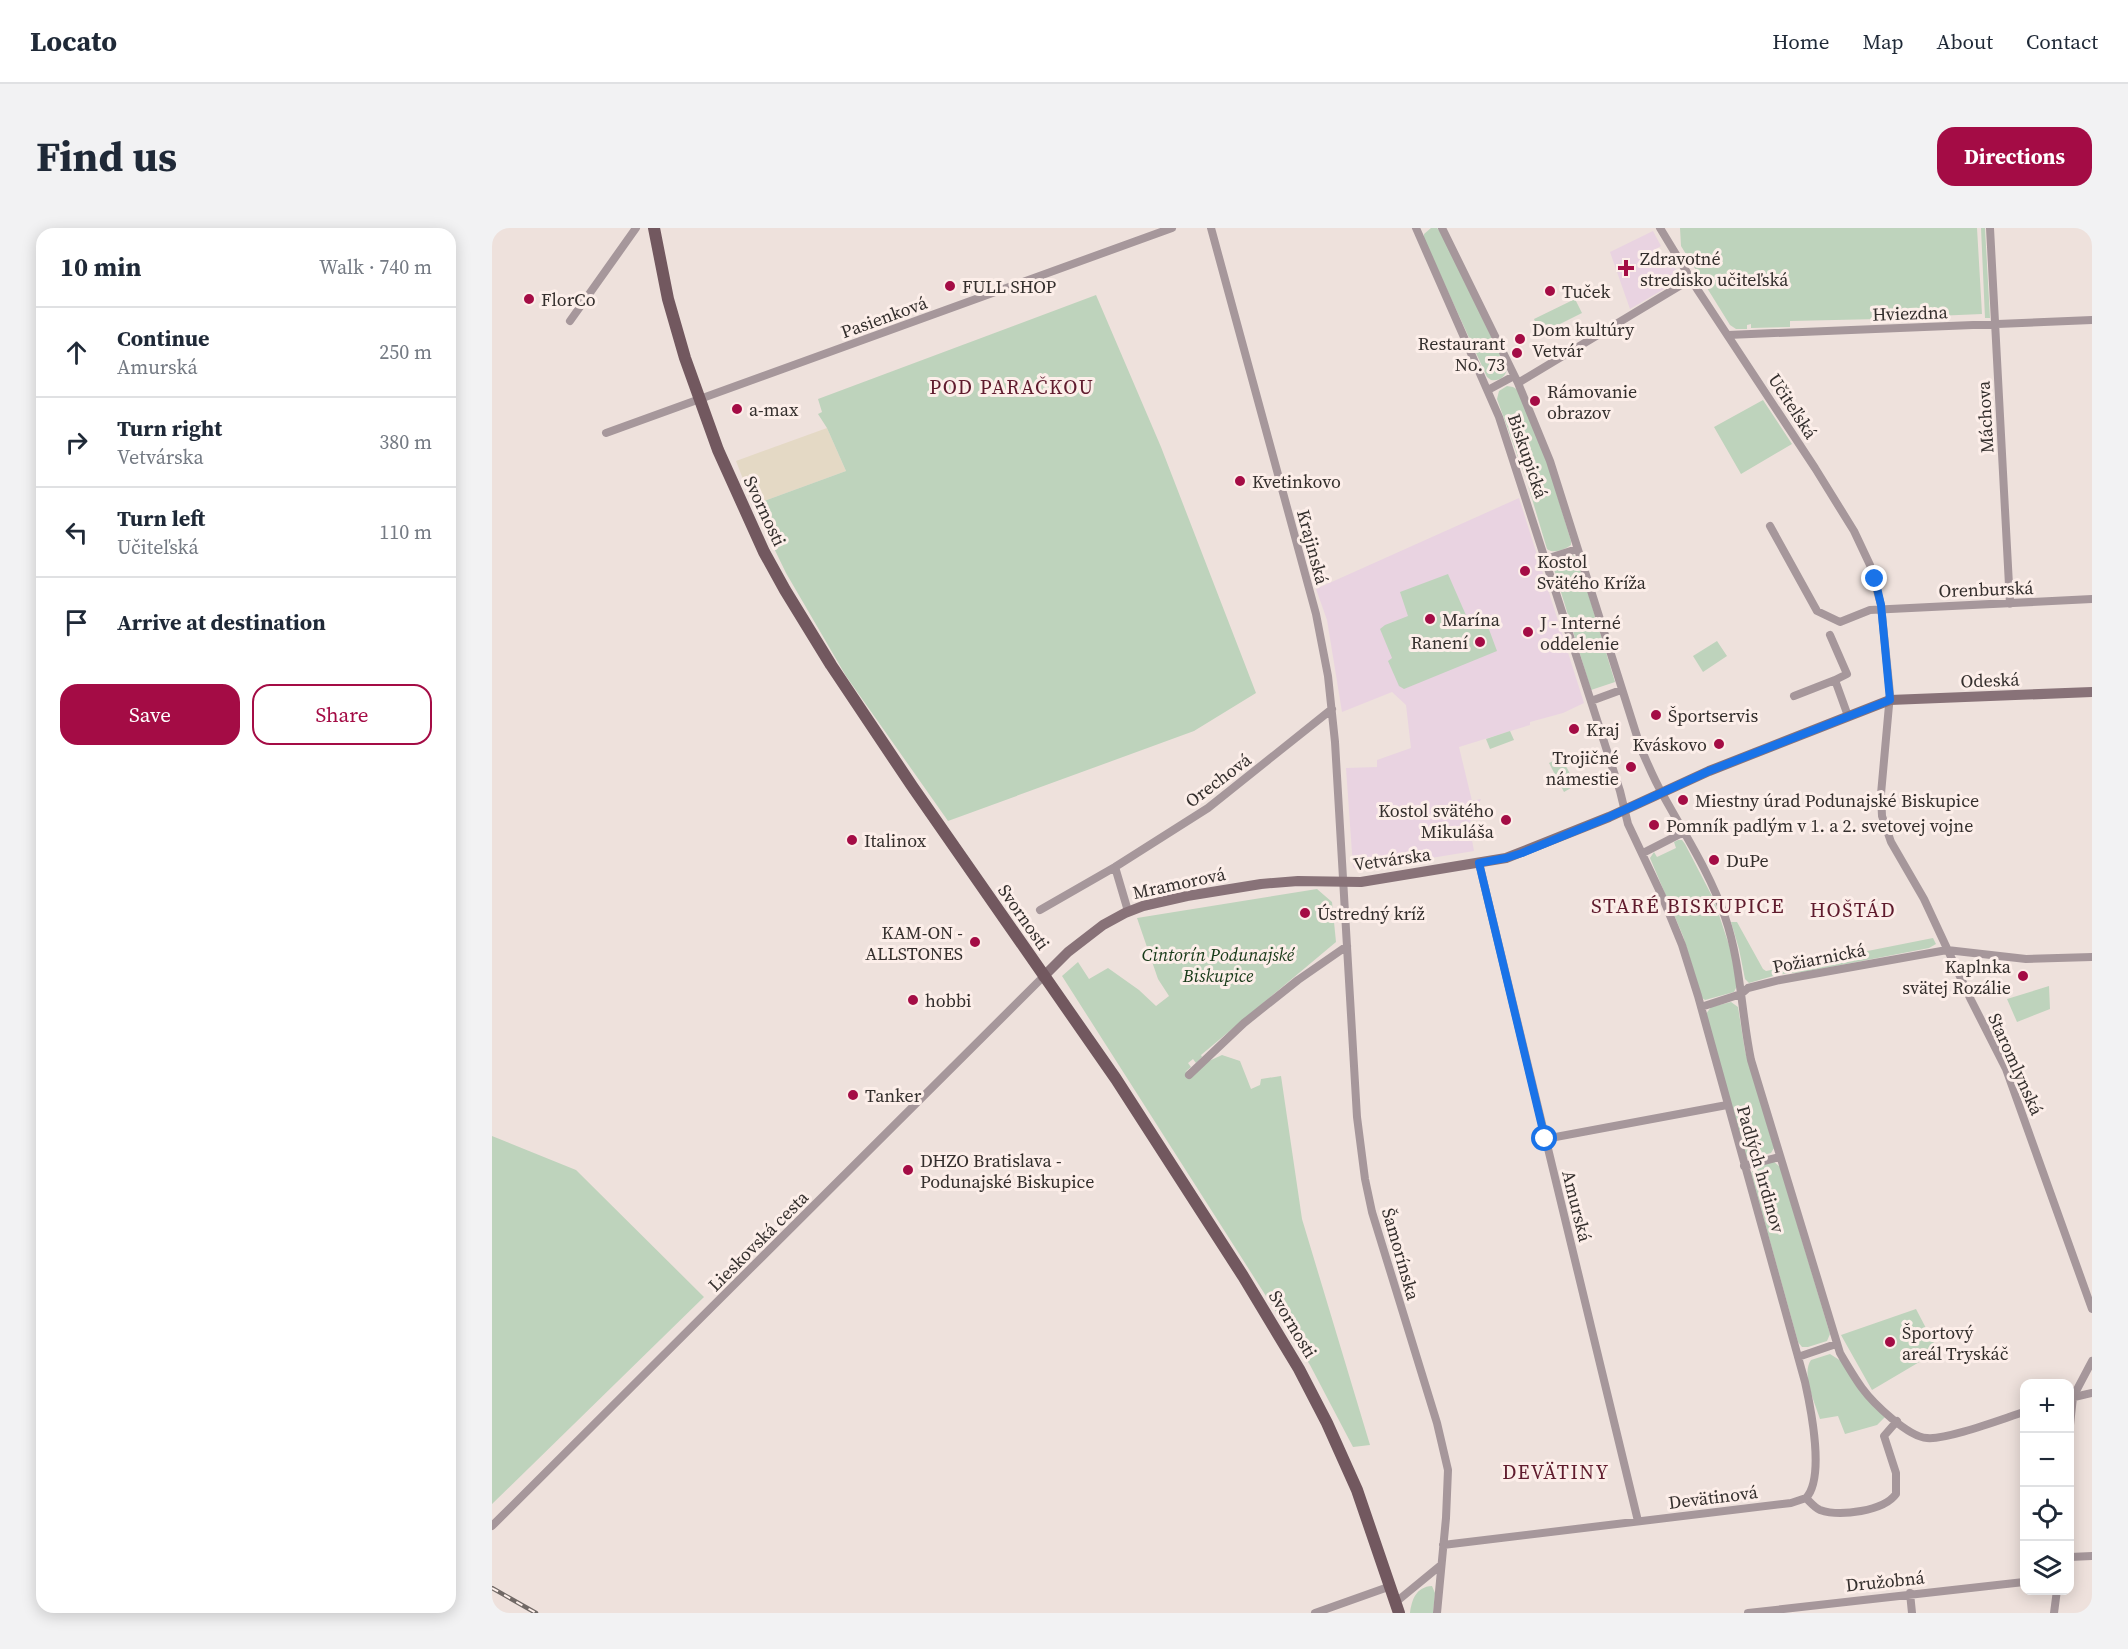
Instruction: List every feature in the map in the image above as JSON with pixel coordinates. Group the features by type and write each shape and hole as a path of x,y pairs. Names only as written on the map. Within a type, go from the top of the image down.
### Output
{"main road":[{"name":"Svornosti","path":"654,228 676,328 700,400 737,495 785,591 871,726 1122,1089 1299,1369 1358,1490 1397,1607"}],"street":[{"path":"570,321 636,228"},
{"name":"Pasienková","path":"606,433 1172,228"},
{"name":"Krajinská","path":"1211,228 1316,614 1332,709 1344,882"},
{"name":"Biskupická","path":"1417,228 1488,390 1515,464 1591,701"},
{"name":"Biskupická","path":"1442,228 1516,380 1550,461 1621,690"},
{"name":"Učiteľská","path":"1660,228 1854,531 1875,579 1882,609 1890,700"},
{"name":"Máchova","path":"1990,228 2010,604"},
{"path":"1488,390 1516,380 1691,279"},
{"name":"Hviezdna","path":"1728,335 2092,320"},
{"path":"1770,526 1817,611 1840,622 1870,610 1882,609"},
{"path":"1546,559 1577,549"},
{"name":"Orenburská","path":"1882,609 2092,599"},
{"path":"1794,696 1847,674 1830,635"},
{"path":"1835,680 1848,716"},
{"path":"1621,690 1641,749 1684,832 1643,853 1628,824 1623,799 1591,701 1621,690"},
{"name":"Odeská","path":"1890,700 2092,692"},
{"name":"Vetvárska","path":"1344,882 1374,880 1514,856 1709,771 1890,700"},
{"name":"Staromlynská","path":"1890,700 1881,794 1882,816 1891,842 1924,899 2006,1069 2092,1309"},
{"name":"Orechová","path":"1040,910 1115,867 1212,806 1332,709"},
{"name":"Padlých hrdinov","path":"1684,832 1707,874 1722,910 1736,958 1743,1024 1751,1060 1836,1344 1863,1389 1897,1421 1919,1437 1936,1438 2020,1413"},
{"name":"Padlých hrdinov","path":"1643,853 1682,945 1798,1356 1811,1415 1815,1468 1813,1487 1806,1498"},
{"name":"Amurská","path":"1479,863 1638,1521"},
{"path":"1115,867 1128,911"},
{"name":"Mramorová","path":"1043,977 1086,938 1128,911 1173,898 1251,885 1298,881 1344,882"},
{"name":"Šamorínska","path":"1344,882 1357,1117 1365,1179 1372,1212 1445,1453 1449,1476 1437,1613"},
{"path":"1189,1075 1244,1023 1298,980 1347,946"},
{"name":"Požiarnická","path":"1701,1007 1741,994 1748,988 1780,980 1947,950 2026,959 2092,957"},
{"name":"Lieskovská cesta","path":"492,1526 1043,977"},
{"path":"1545,1139 1727,1105"},
{"path":"1744,1166 1780,1156"},
{"path":"1798,1356 1836,1344"},
{"path":"2074,1393 2092,1361"},
{"path":"2074,1397 2092,1393"},
{"path":"1806,1498 1819,1510 1842,1512 1881,1507 1893,1498 1897,1487 1896,1473 1884,1436 1897,1421"},
{"name":"Devätinová","path":"1443,1545 1791,1503 1806,1498"},
{"path":"2074,1557 2092,1556"},
{"path":"1397,1607 1441,1565"},
{"name":"Družobná","path":"1748,1613 1910,1593 2020,1582"},
{"path":"1315,1613 1391,1586"},
{"path":"1910,1593 1912,1613"},
{"path":"2054,1613 2056,1595"}],"shaded area":[{"path":"1653,231 1661,246 1656,249 1666,266 1672,263 1681,279 1630,309 1610,252"},
{"path":"827,428 846,471 753,505 736,461"},
{"path":"1519,498 1584,703 1563,713 1530,722 1530,725 1459,747 1472,801 1481,799 1469,824 1474,851 1357,870 1353,867 1346,768 1377,767 1377,760 1411,748 1406,705 1392,692 1342,712 1327,620 1316,589"}],"green space":[{"path":"1431,228 1437,228 1440,231 1507,369 1505,375 1499,379 1491,380 1487,377 1424,239 1424,234"},
{"path":"1680,228 1977,228 1982,314 1889,318 1889,322 1880,322 1879,319 1790,321 1790,327 1751,328 1751,324 1747,325 1747,329 1736,329 1730,325 1681,246"},
{"path":"1981,228 1985,228 1990,318 1985,318"},
{"path":"1096,295 1161,447 1256,693 1194,731 948,821 846,676 786,573 753,505 846,471 827,428 818,414 822,412 818,399"},
{"path":"1575,299 1582,313 1540,334 1534,319"},
{"path":"1507,386 1518,390 1548,465 1571,541 1571,545 1562,550 1547,549 1527,482 1497,399 1499,391"},
{"path":"1763,400 1792,444 1741,474 1714,427"},
{"path":"1573,555 1578,560 1615,682 1591,690 1553,566 1567,556"},
{"path":"1448,574 1472,629 1487,624 1497,651 1404,689 1399,686 1388,661 1392,658 1380,629 1408,616 1400,592"},
{"path":"1717,641 1727,656 1703,672 1693,656"},
{"path":"1510,731 1514,740 1490,749 1486,739"},
{"path":"1561,757 1576,785 1564,792 1549,763"},
{"path":"1682,840 1685,844 1714,900 1731,951 1737,986 1734,992 1705,1000 1702,998 1683,936 1650,858 1654,852 1657,857 1676,848 1674,842"},
{"name":"Cintorín Podunajské Biskupice","path":"1317,889 1332,902 1336,942 1201,1055 1202,1057 1196,1063 1193,1059 1188,1063 1191,1067 1185,1072 1222,1055 1240,1061 1251,1089 1260,1085 1261,1079 1281,1076 1302,1219 1370,1445 1353,1447 1310,1365 1062,976 1078,962 1089,979 1108,968 1139,990 1156,1006 1169,996 1158,979 1137,918"},
{"path":"1731,922 1737,922 1766,971 1933,938 1936,944 1929,948 1805,972 1780,974 1749,983 1745,979"},
{"path":"2049,986 2050,1009 2017,1022 2007,999"},
{"path":"1731,1002 1738,1007 1745,1051 1774,1148 1771,1153 1749,1159 1745,1155 1706,1014 1711,1007"},
{"path":"492,1136 576,1170 704,1297 492,1504"},
{"path":"1773,1161 1780,1167 1830,1334 1827,1341 1808,1347 1802,1347 1798,1342 1751,1173 1756,1166"},
{"name":"Športový areál Tryskáč","path":"1916,1309 1938,1351 1872,1390 1841,1335"},
{"path":"1830,1354 1841,1361 1860,1391 1886,1416 1877,1425 1845,1434 1838,1416 1820,1419 1808,1381 1808,1366 1811,1360"},
{"path":"1432,1586 1435,1593 1433,1613 1410,1613 1412,1603 1419,1591"}],"railway":[{"path":"492,1588 536,1613"}],"place":[{"name":"Zdravotné stredisko učiteľská","path":"1626,268"},
{"name":"FULL SHOP","path":"950,286"},
{"name":"Tuček","path":"1550,291"},
{"name":"FlorCo","path":"529,299"},
{"name":"Dom kultúry Vetvár","path":"1520,339"},
{"name":"Restaurant No. 73","path":"1517,353"},
{"name":"Rámovanie obrazov","path":"1535,401"},
{"name":"a-max","path":"737,409"},
{"name":"Kvetinkovo","path":"1240,481"},
{"name":"Kostol Svätého Kríža","path":"1525,571"},
{"name":"Marína","path":"1430,619"},
{"name":"J - Interné oddelenie","path":"1528,632"},
{"name":"Ranení","path":"1480,642"},
{"name":"Športservis","path":"1656,715"},
{"name":"Kraj","path":"1574,729"},
{"name":"Kváskovo","path":"1719,744"},
{"name":"Trojičné námestie","path":"1631,767"},
{"name":"Miestny úrad Podunajské Biskupice","path":"1683,800"},
{"name":"Kostol svätého Mikuláša","path":"1506,820"},
{"name":"Pomník padlým v 1. a 2. svetovej vojne","path":"1654,825"},
{"name":"Italinox","path":"852,840"},
{"name":"DuPe","path":"1714,860"},
{"name":"Ústredný kríž","path":"1305,913"},
{"name":"KAM-ON - ALLSTONES","path":"975,942"},
{"name":"Kaplnka svätej Rozálie","path":"2023,976"},
{"name":"hobbi","path":"913,1000"},
{"name":"Tanker","path":"853,1095"},
{"name":"DHZO Bratislava - Podunajské Biskupice","path":"908,1170"},
{"name":"Športový areál Tryskáč","path":"1890,1342"}],"district":[{"name":"POD PARAČKOU","path":"1012,387"},
{"name":"STARÉ BISKUPICE","path":"1688,905"},
{"name":"HOŠTÁD","path":"1853,910"},
{"name":"DEVÄTINY","path":"1556,1472"}],"route":[{"path":"1545,1139 1479,863 1522,853 1609,817 1709,771 1890,700 1881,605 1875,579"}]}
